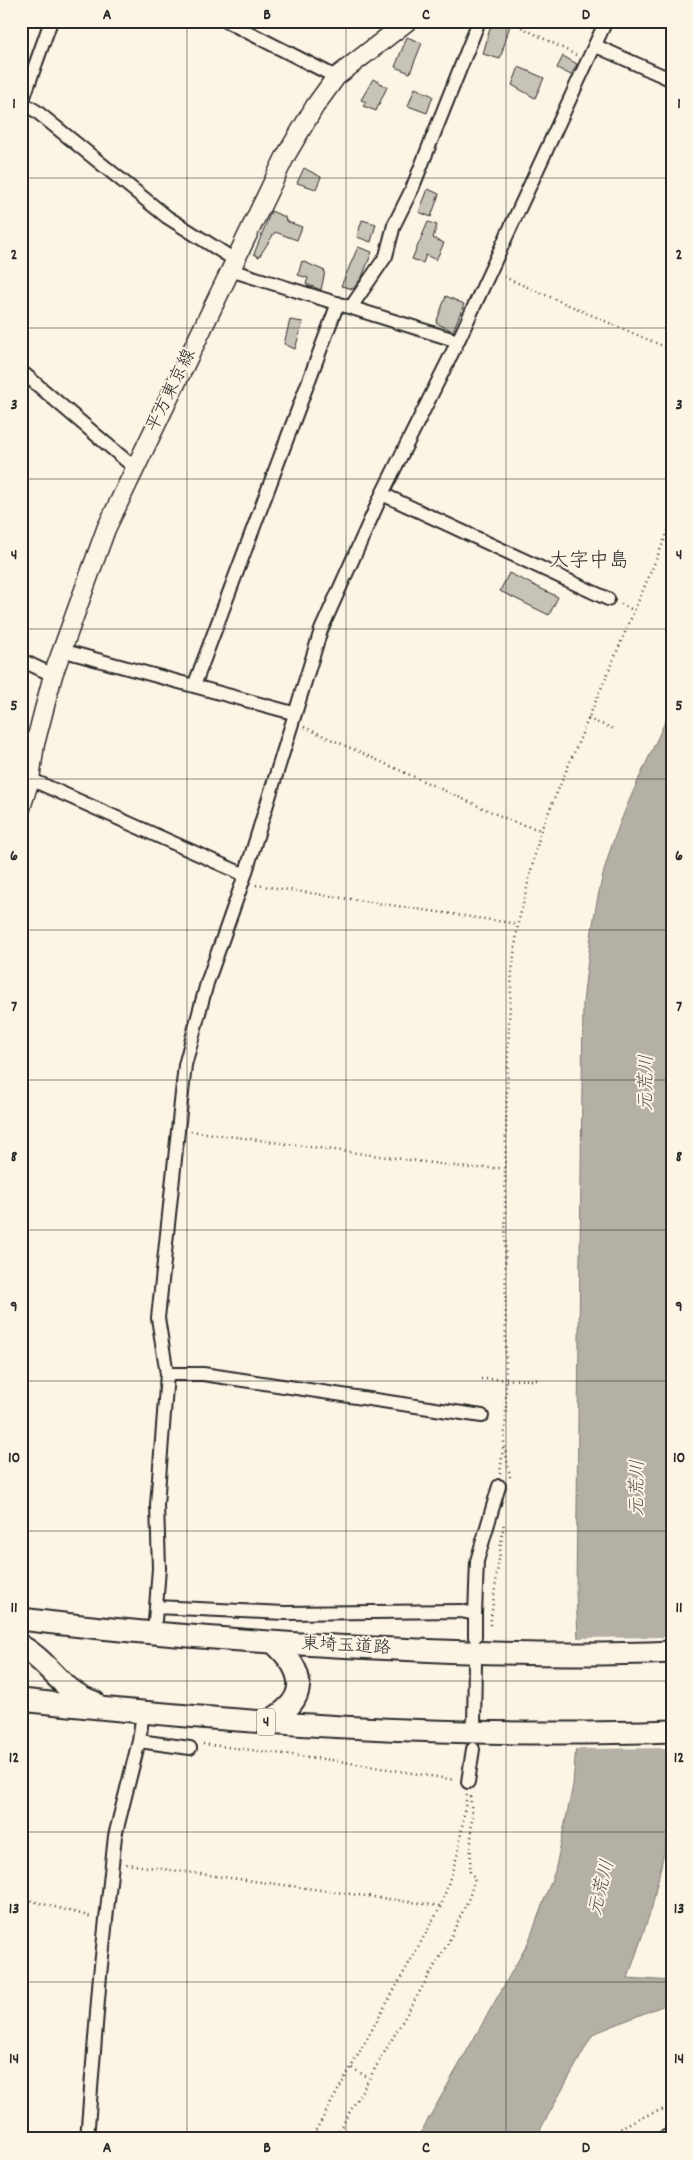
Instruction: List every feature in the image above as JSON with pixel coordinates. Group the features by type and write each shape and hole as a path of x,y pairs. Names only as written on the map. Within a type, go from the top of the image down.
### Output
{"highway":[{"name":"東埼玉道路","path":"21,1620 274,1644 511,1654 672,1652"},
{"name":"4","path":"267,1722 282,1714 291,1706 298,1694 298,1676 295,1667 288,1657 274,1644"},
{"name":"4","path":"21,1646 34,1655 70,1691 84,1699 118,1709"},
{"name":"4","path":"21,1700 267,1722 512,1734 672,1731"}],"main road":[{"name":"平方東京線","path":"21,808 30,779 35,744 53,675 106,529 285,157 315,106 336,77 408,21"}],"street":[{"path":"51,21 22,103 36,111 167,217 233,265 338,303 458,340"},
{"path":"226,21 336,77"},
{"path":"351,307 386,256 394,225 412,189 479,21"},
{"path":"154,1634 159,1568 157,1505 168,1374 158,1318 185,1065 207,983 243,879 292,717 321,630 382,494 491,271 606,21"},
{"path":"596,46 672,80"},
{"path":"194,686 338,303"},
{"path":"21,371 136,469"},
{"path":"382,494 608,599"},
{"path":"61,650 194,686 292,717"},
{"path":"21,660 53,675"},
{"path":"30,779 243,879"},
{"path":"168,1374 204,1374 482,1416"},
{"path":"475,1637 477,1561 499,1486"},
{"path":"156,1607 285,1612 461,1611 475,1614"},
{"path":"474,1726 475,1663"},
{"path":"87,2139 115,1836 139,1741 142,1712"},
{"path":"139,1741 190,1748"},
{"path":"468,1782 473,1750"},
{"path":"661,2139 672,2134"}],"path":[{"path":"514,21 519,26 588,62"},
{"path":"491,271 672,350"},
{"path":"499,1486 504,1443 506,1380 505,1168 509,1021 512,970 518,924 541,830 672,522"},
{"path":"292,717 516,823 541,830"},
{"path":"588,718 614,729"},
{"path":"243,879 518,924"},
{"path":"177,1129 481,1167 505,1168"},
{"path":"481,1379 537,1380"},
{"path":"504,1443 510,1478"},
{"path":"490,1633 505,1515"},
{"path":"190,1748 194,1743 332,1760 468,1782"},
{"path":"311,2139 441,1906 458,1853 468,1782"},
{"path":"334,2139 448,1943 469,1898 475,1878 470,1872 472,1814 468,1782"},
{"path":"112,1862 441,1906"},
{"path":"21,1898 106,1921"},
{"path":"352,2068 369,2078"},
{"path":"610,2139 615,2132 632,2122 672,2106"}],"water":[{"name":"元荒川","path":"672,706 672,1816 652,1907 628,1978 672,1981 672,2002 593,2034 535,2139 417,2139 528,1943 555,1871 573,1785 580,1687 576,1592 583,1003 597,900 607,859 627,805"}],"pier":[{"path":"672,1637 672,1748 573,1749 578,1687 575,1638"}],"building":[{"path":"492,21 510,25 500,59 483,54"},
{"path":"407,37 422,43 410,73 395,67"},
{"path":"563,56 577,64 571,75 557,68"},
{"path":"519,67 544,78 535,98 512,85"},
{"path":"373,79 387,87 376,111 363,106 366,102 361,100"},
{"path":"415,88 433,96 427,113 408,106"},
{"path":"304,168 321,177 316,189 297,183"},
{"path":"428,189 439,194 431,217 419,212"},
{"path":"271,211 285,217 286,221 302,227 297,240 275,232 259,257 254,254"},
{"path":"362,220 376,224 371,242 357,237"},
{"path":"428,222 437,225 433,238 444,243 436,260 426,255 423,263 412,259"},
{"path":"358,247 372,252 362,277 353,289 341,286"},
{"path":"302,261 325,271 321,290 306,284 308,278 298,275"},
{"path":"446,296 464,304 453,331 436,323"},
{"path":"290,320 303,322 295,349 284,344"},
{"path":"509,573 558,597 549,615 500,591"}],"district":[{"name":"大字中島","path":"589,562"}]}
